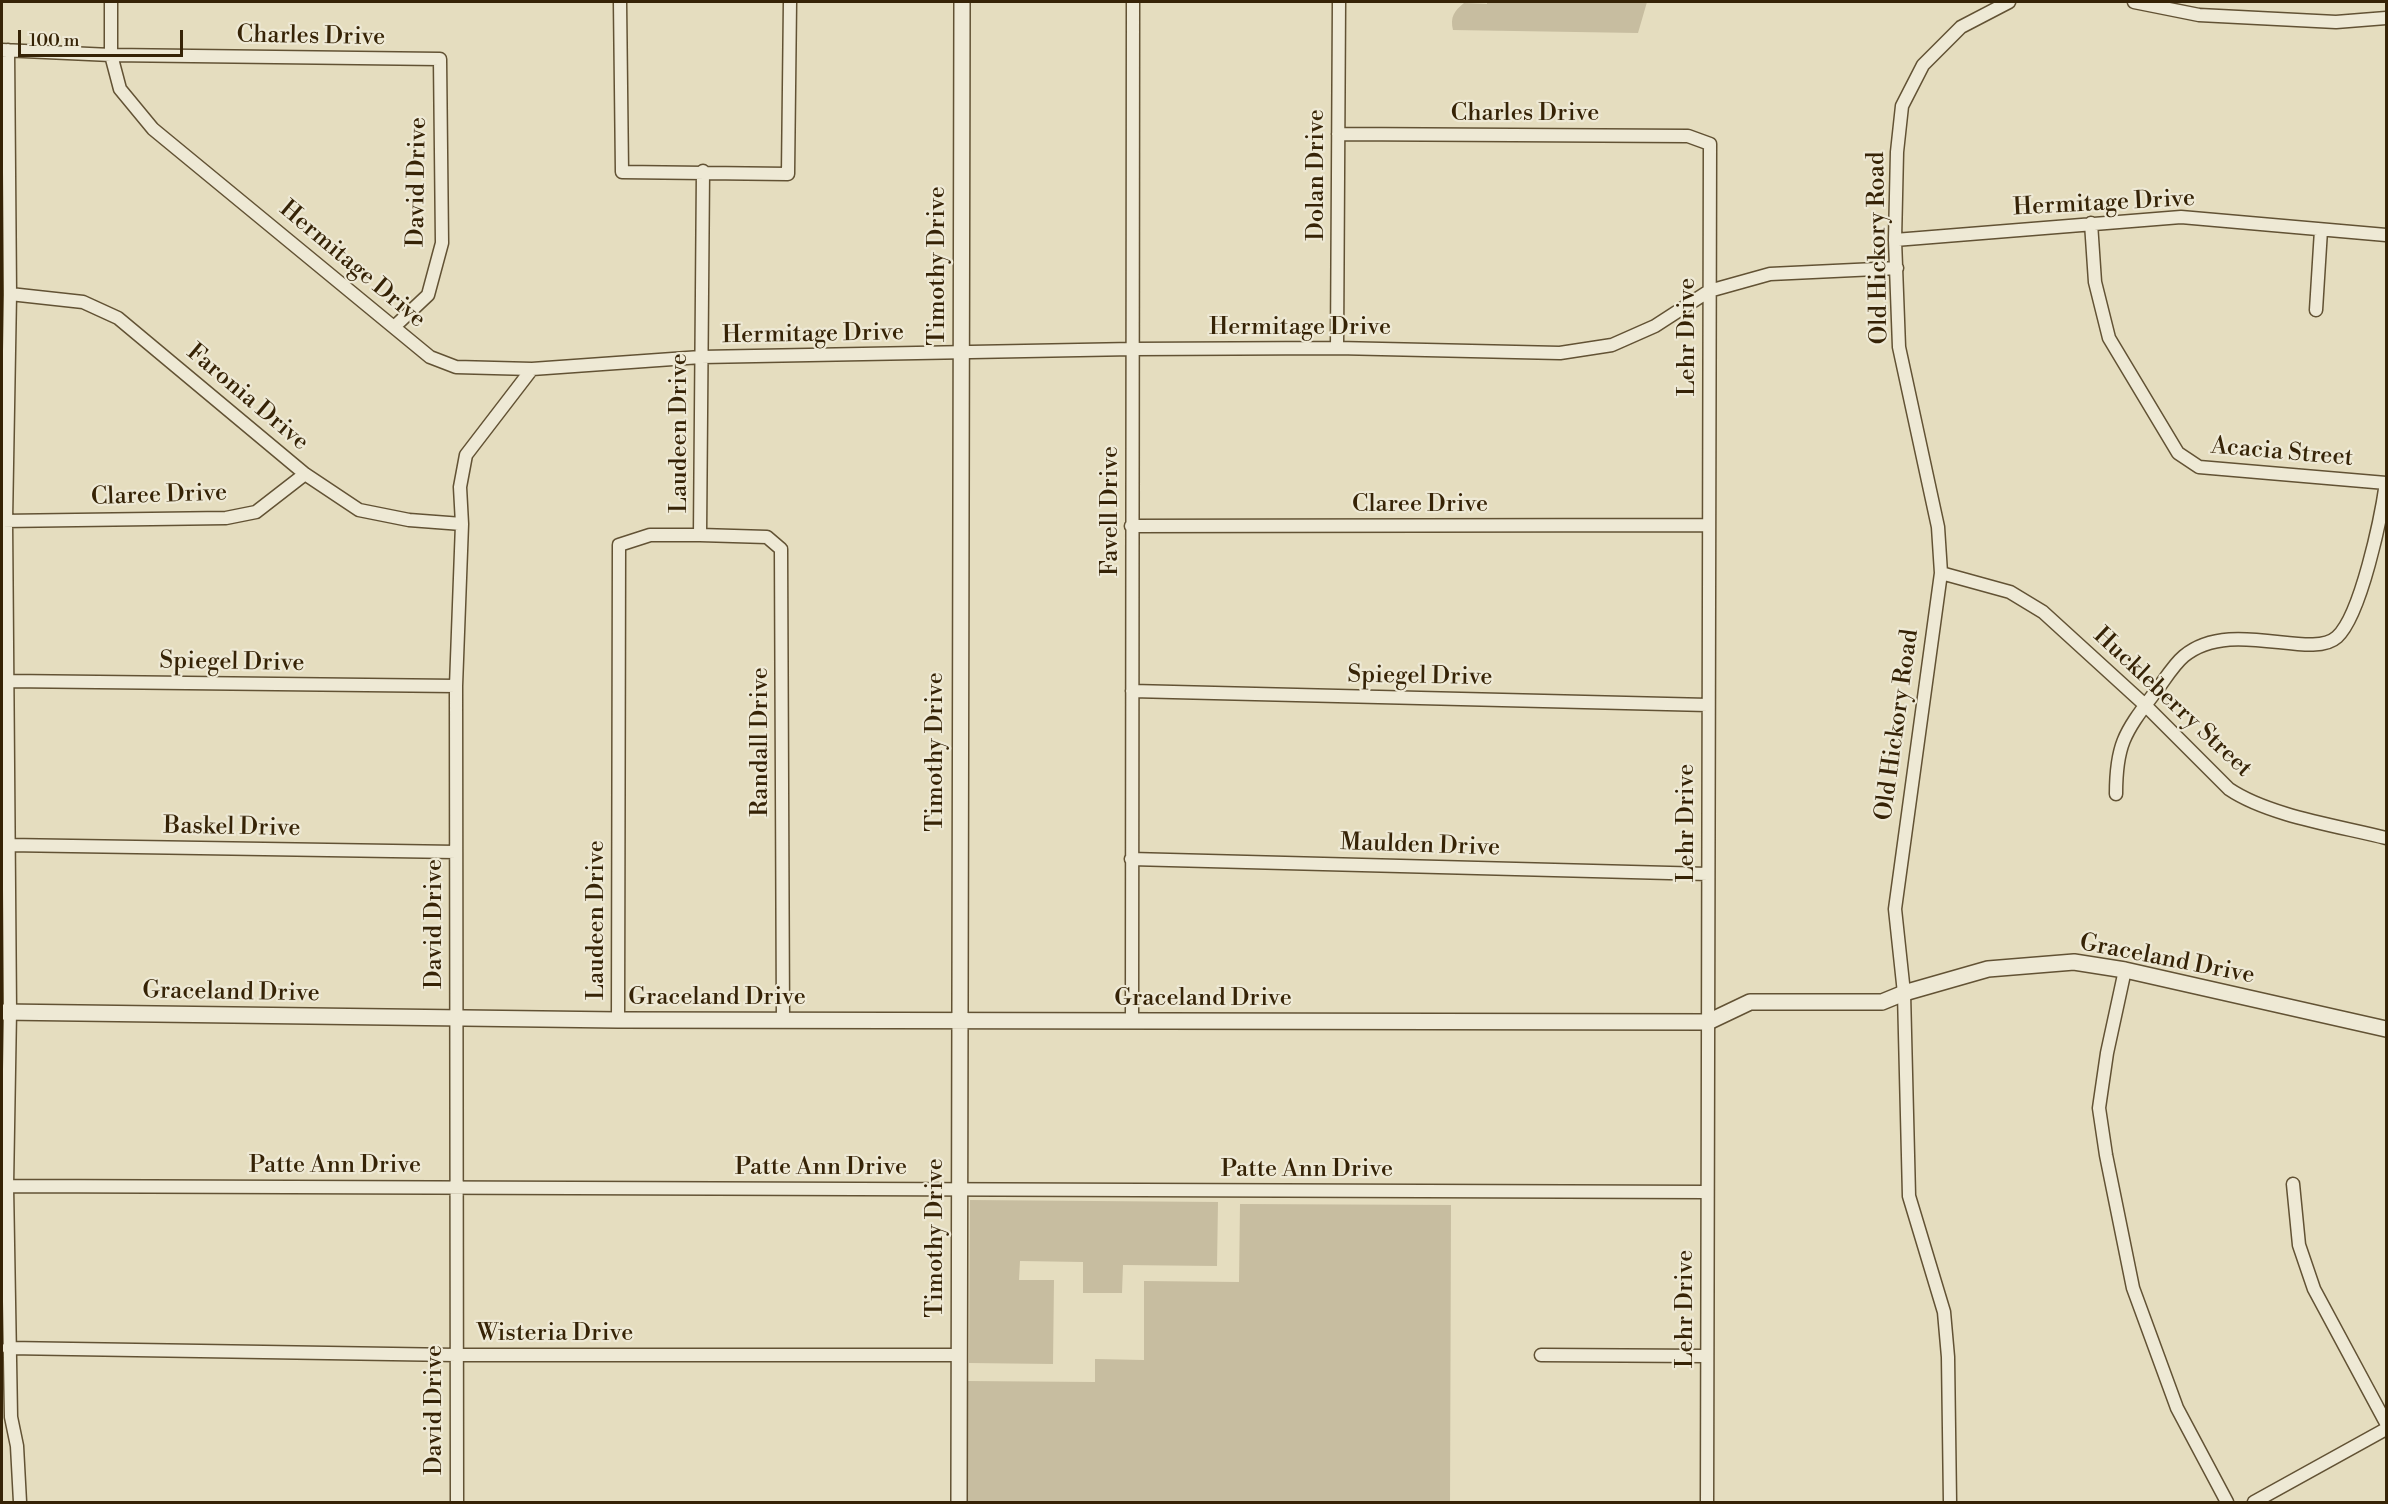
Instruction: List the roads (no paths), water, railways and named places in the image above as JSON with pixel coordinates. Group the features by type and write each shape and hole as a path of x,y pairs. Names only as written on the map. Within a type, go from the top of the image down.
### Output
{"street":[{"name":"Hermitage Drive","path":"111,2 111,55 120,89 153,129 430,357 456,367 532,369 701,357 1134,349 1337,348 1560,353 1612,345 1656,326 1709,291 1770,274 1897,268"},
{"path":"620,2 622,172 703,171 788,174 790,2"},
{"name":"Timothy Drive","path":"959,1503 958,1022 962,2"},
{"name":"Favell Drive","path":"1132,1021 1131,526 1134,349 1134,2"},
{"name":"Dolan Drive","path":"1337,348 1339,2"},
{"name":"Old Hickory Road","path":"1950,1503 1948,1357 1944,1312 1909,1196 1904,993 1894,909 1941,573 1938,527 1899,347 1895,240 1897,152 1902,106 1923,65 1961,27 2009,2"},
{"path":"2134,2 2199,15 2336,22 2386,18"},
{"name":"Charles Drive","path":"5,50 111,55 440,59"},
{"path":"5,50 10,294 4,521 8,681 6,1012 8,1348 11,1417 17,1446 20,1503"},
{"name":"David Drive","path":"394,327 428,295 442,243 440,59"},
{"name":"Charles Drive","path":"1338,134 1688,136 1710,144"},
{"name":"Lehr Drive","path":"1707,1503 1710,144"},
{"name":"Laudeen Drive","path":"618,1020 619,545 651,535 700,535 703,171"},
{"name":"Hermitage Drive","path":"1895,240 2181,217 2386,235"},
{"name":"Acacia Street","path":"2091,223 2095,282 2109,338 2178,453 2199,467 2386,483"},
{"path":"2316,310 2321,230"},
{"name":"Faronia Drive","path":"10,294 82,302 118,318 306,474 359,510 409,520 462,524"},
{"name":"David Drive","path":"457,1503 456,687 462,524 460,487 466,455 532,369"},
{"name":"Claree Drive","path":"4,521 226,518 256,512 306,474"},
{"path":"2116,794 2116,760 2125,735 2183,656 2206,642 2232,637 2313,645 2335,639 2350,622 2382,515 2386,483"},
{"name":"Claree Drive","path":"1131,526 1708,525"},
{"name":"Randall Drive","path":"700,535 767,537 781,549 783,1021"},
{"name":"Huckleberry Street","path":"1941,573 2010,592 2043,612 2145,705 2229,789 2243,798 2268,807 2386,838"},
{"name":"Spiegel Drive","path":"8,681 456,687"},
{"name":"Spiegel Drive","path":"1132,691 1708,705"},
{"name":"Baskel Drive","path":"8,845 456,852"},
{"name":"Maulden Drive","path":"1131,859 1708,874"},
{"name":"Graceland Drive","path":"6,1012 783,1021 1708,1022 1750,1002 1882,1002 1904,993 1988,969 2074,962 2125,970 2386,1029"},
{"path":"2125,970 2107,1053 2099,1108 2106,1155 2133,1288 2177,1408 2227,1503"},
{"path":"2293,1184 2299,1245 2314,1290 2386,1423"},
{"name":"Patte Ann Drive","path":"7,1186 1707,1192"},
{"name":"Wisteria Drive","path":"8,1348 456,1355 958,1355"},
{"path":"1541,1355 1706,1356"},
{"path":"2254,1503 2386,1429"}]}
